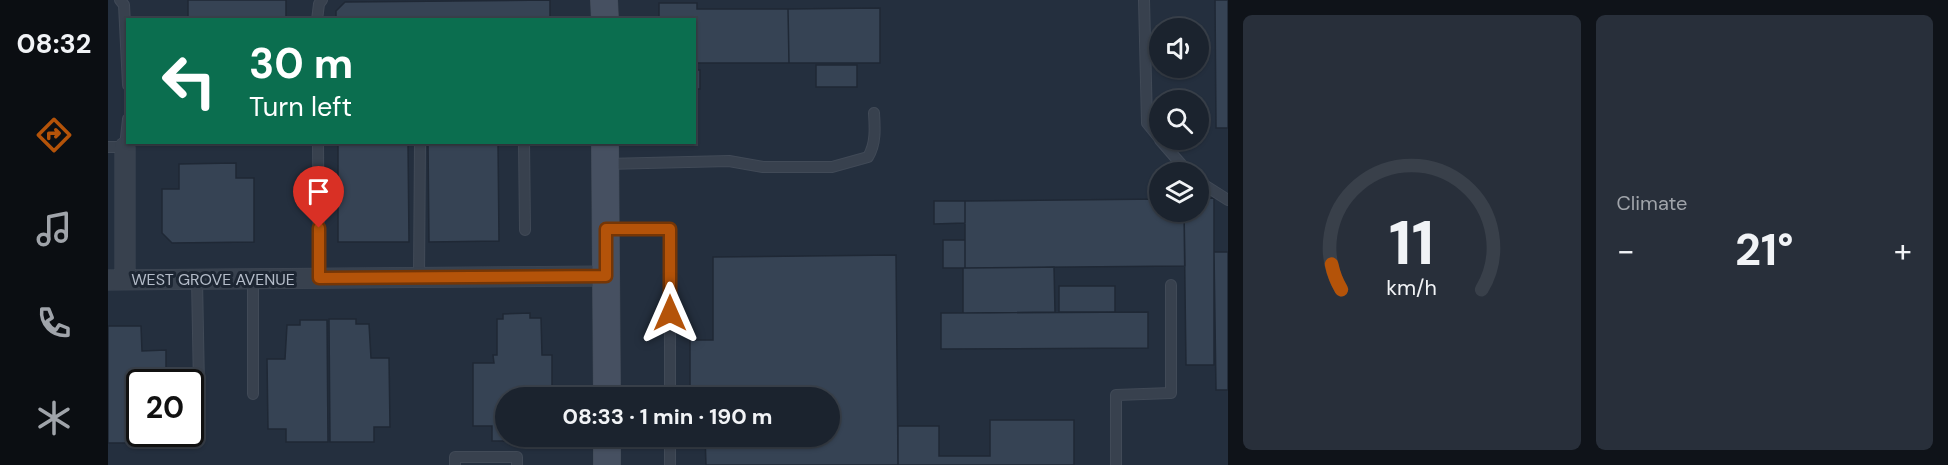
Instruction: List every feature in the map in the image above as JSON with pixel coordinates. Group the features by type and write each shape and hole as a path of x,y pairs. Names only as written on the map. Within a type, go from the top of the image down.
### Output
{"main road":[{"path":"604,0 604,18"},
{"path":"605,153 606,387"},
{"path":"607,447 607,465"}],"street":[{"path":"116,147 117,280"},
{"name":"WEST GROVE AVENUE","path":"117,280 606,276"}],"lane":[{"path":"120,0 124,5 126,45"},
{"path":"317,18 319,4 322,0"},
{"path":"1144,0 1147,123 1149,125"},
{"path":"605,153 729,161 763,167 832,167 868,157 873,150 874,113"},
{"path":"116,147 126,124"},
{"path":"318,144 319,278"},
{"path":"419,278 420,144"},
{"path":"524,144 525,230"},
{"path":"1169,150 1180,162"},
{"path":"1209,188 1228,200"},
{"path":"606,229 670,229 670,387"},
{"path":"197,279 199,369"},
{"path":"253,279 253,394"},
{"path":"1116,465 1116,395 1171,393 1171,285"},
{"path":"670,447 670,465"},
{"path":"455,465 455,457 517,457 518,465"}],"building":[{"path":"188,0 286,0 286,18 188,18"},
{"path":"550,0 550,18 336,18 336,11 345,2"},
{"path":"1215,0 1228,0 1228,128 1216,128"},
{"path":"659,3 697,3 697,9 788,9 789,63 696,63 696,18 659,18"},
{"path":"880,8 880,63 789,63 788,9"},
{"path":"816,65 857,65 857,87 816,87"},
{"path":"696,70 700,70 700,89 696,89"},
{"path":"338,144 408,144 409,242 338,242"},
{"path":"428,144 498,144 499,241 429,242"},
{"path":"236,163 236,178 254,178 254,242 172,243 162,233 162,189 179,189 179,164"},
{"path":"1209,198 1214,198 1214,365 1186,365 1184,222 1209,222"},
{"path":"1149,199 1149,222 1184,222 1185,266 965,268 965,201"},
{"path":"934,201 965,201 965,223 934,224"},
{"path":"943,240 965,240 965,268 943,268"},
{"path":"1214,252 1228,252 1228,390 1216,390"},
{"path":"896,255 898,465 706,465 705,447 840,447 840,387 690,387 690,340 713,340 713,257"},
{"path":"1054,267 1055,312 963,313 963,268"},
{"path":"1059,286 1115,286 1115,312 1059,312"},
{"path":"1148,312 1148,348 941,349 941,313"},
{"path":"530,313 530,318 541,318 542,355 552,355 552,387 495,387 495,441 492,441 492,426 473,426 473,363 494,363 493,355 497,355 497,319 503,319 503,314"},
{"path":"329,319 356,319 356,324 369,324 371,358 389,358 390,427 374,427 374,442 330,442"},
{"path":"300,320 327,320 328,442 286,442 286,429 268,429 267,359 285,359 287,325 300,325"},
{"path":"108,326 141,326 142,351 166,350 166,369 126,369 126,443 108,443"},
{"path":"990,420 1074,420 1074,465 898,465 898,426 939,426 939,456 990,456"}],"route":[{"path":"319,228 319,278 606,276 606,229 670,229 670,313"}]}
